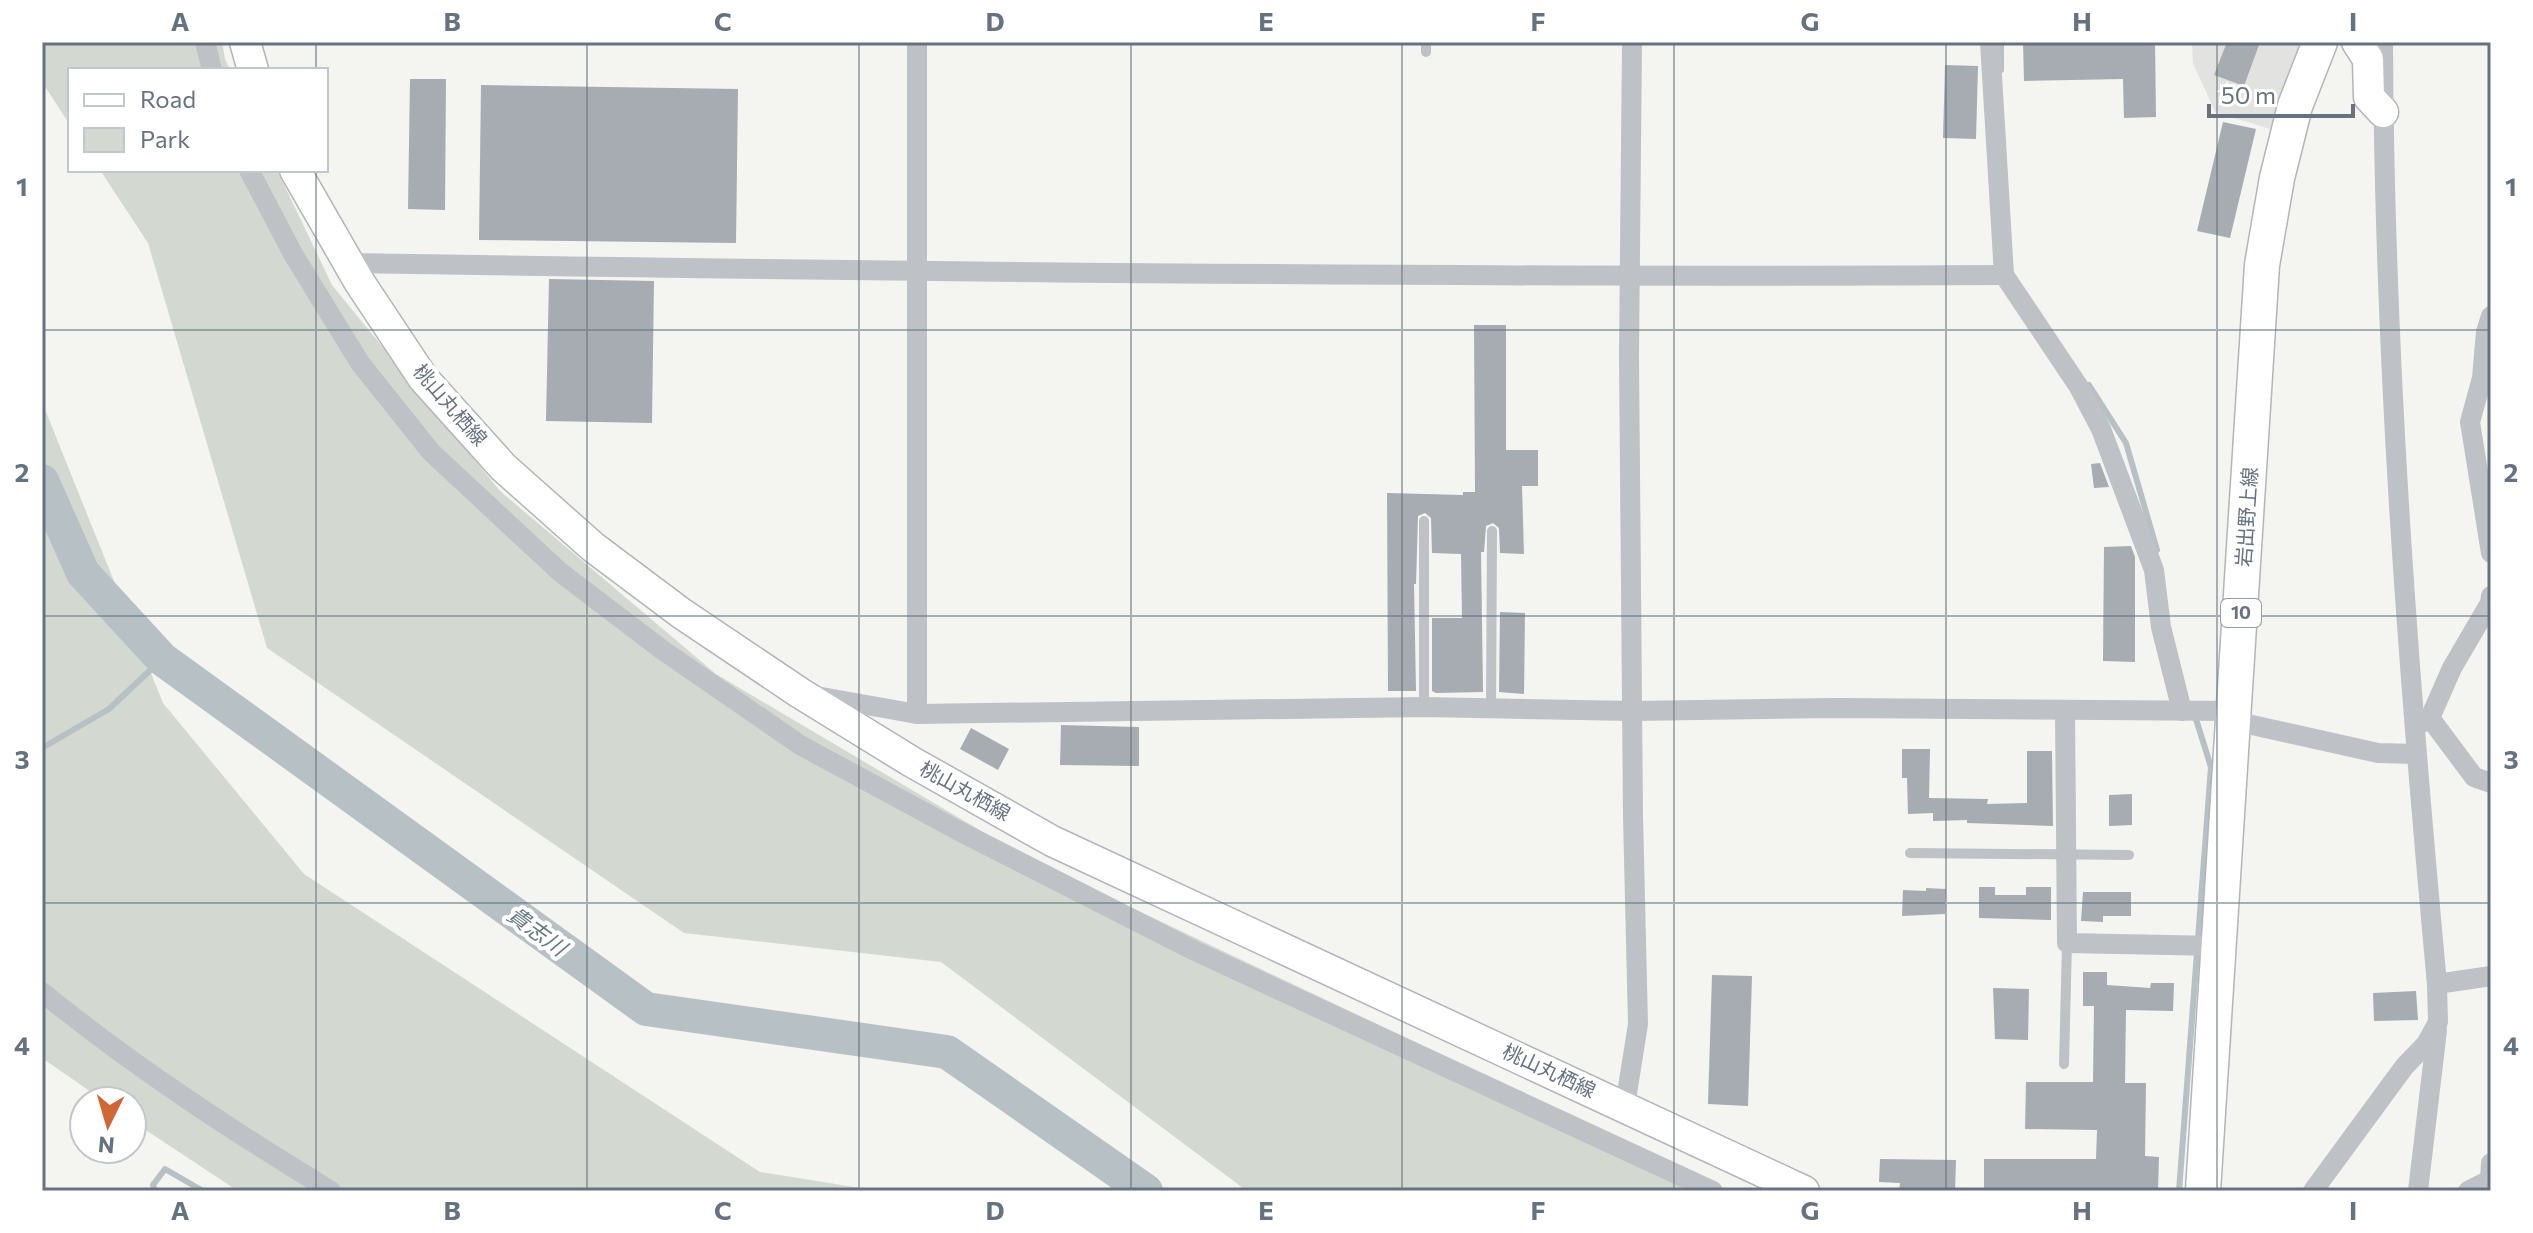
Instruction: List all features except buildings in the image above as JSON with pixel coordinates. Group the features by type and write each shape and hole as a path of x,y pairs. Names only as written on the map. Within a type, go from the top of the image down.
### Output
{"main road":[{"path":"245,42 252,68"},
{"name":"岩出野上線","path":"2203,1191 2262,265 2277,178 2295,106 2320,42"},
{"path":"2357,42 2368,59 2369,97 2383,112"},
{"name":"桃山丸栖線","path":"296,172 348,263 423,378 503,467 593,547 681,613 800,693 912,762 1052,841 1804,1191"}],"street":[{"path":"205,42 212,68"},
{"path":"917,42 917,714"},
{"path":"1625,1106 1638,1024 1630,277 1632,42"},
{"path":"1990,42 2004,275 2079,387 2101,429 2154,570 2161,627 2182,711"},
{"path":"2383,42 2389,301 2423,722 2474,777 2491,783"},
{"path":"250,172 293,254 360,363 431,452 560,572 661,649 800,745 959,831 1206,956 1713,1191"},
{"path":"348,263 917,272 1630,277 2004,275"},
{"path":"2491,316 2486,332 2482,378 2470,422 2487,492 2491,553"},
{"path":"2418,1191 2438,1022 2416,754 2423,722 2452,668 2483,622 2491,596"},
{"path":"800,693 917,714 1424,707 1633,711 1837,708 2182,711 2234,716 2378,753 2416,754"},
{"path":"2065,710 2067,943 2219,946"},
{"path":"2437,984 2491,976"},
{"path":"42,992 93,1034 232,1130 331,1191"},
{"path":"2313,1191 2404,1067 2426,1044 2438,1022"},
{"path":"2468,1191 2491,1175"}],"lane":[{"path":"1424,521 1424,707"},
{"path":"1491,710 1492,531"},
{"path":"1910,853 2129,855"},
{"path":"2064,1064 2067,943"}],"shaded area":[{"path":"2192,42 2303,42 2270,129 2215,112 2193,63"}],"green space":[{"path":"42,42 222,42 229,68 68,68 68,122 42,82"},
{"path":"101,172 278,172 332,285 500,491 716,674 1027,858 1729,1191 1247,1191 941,962 684,933 267,648 148,243"},
{"path":"42,402 163,703 304,874 760,1172 879,1191 238,1191 148,1132 148,1085 81,1085 42,1058"}],"waterway":[{"path":"2001,42 2001,70"},
{"path":"2089,385 2126,443 2157,550"},
{"name":"貴志川","path":"42,481 83,573 162,659 646,1009 947,1052 1146,1191"},
{"path":"42,748 109,709 162,659"},
{"path":"2179,1191 2211,767 2195,716"},
{"path":"155,1191 153,1185 165,1169 203,1191"}]}
